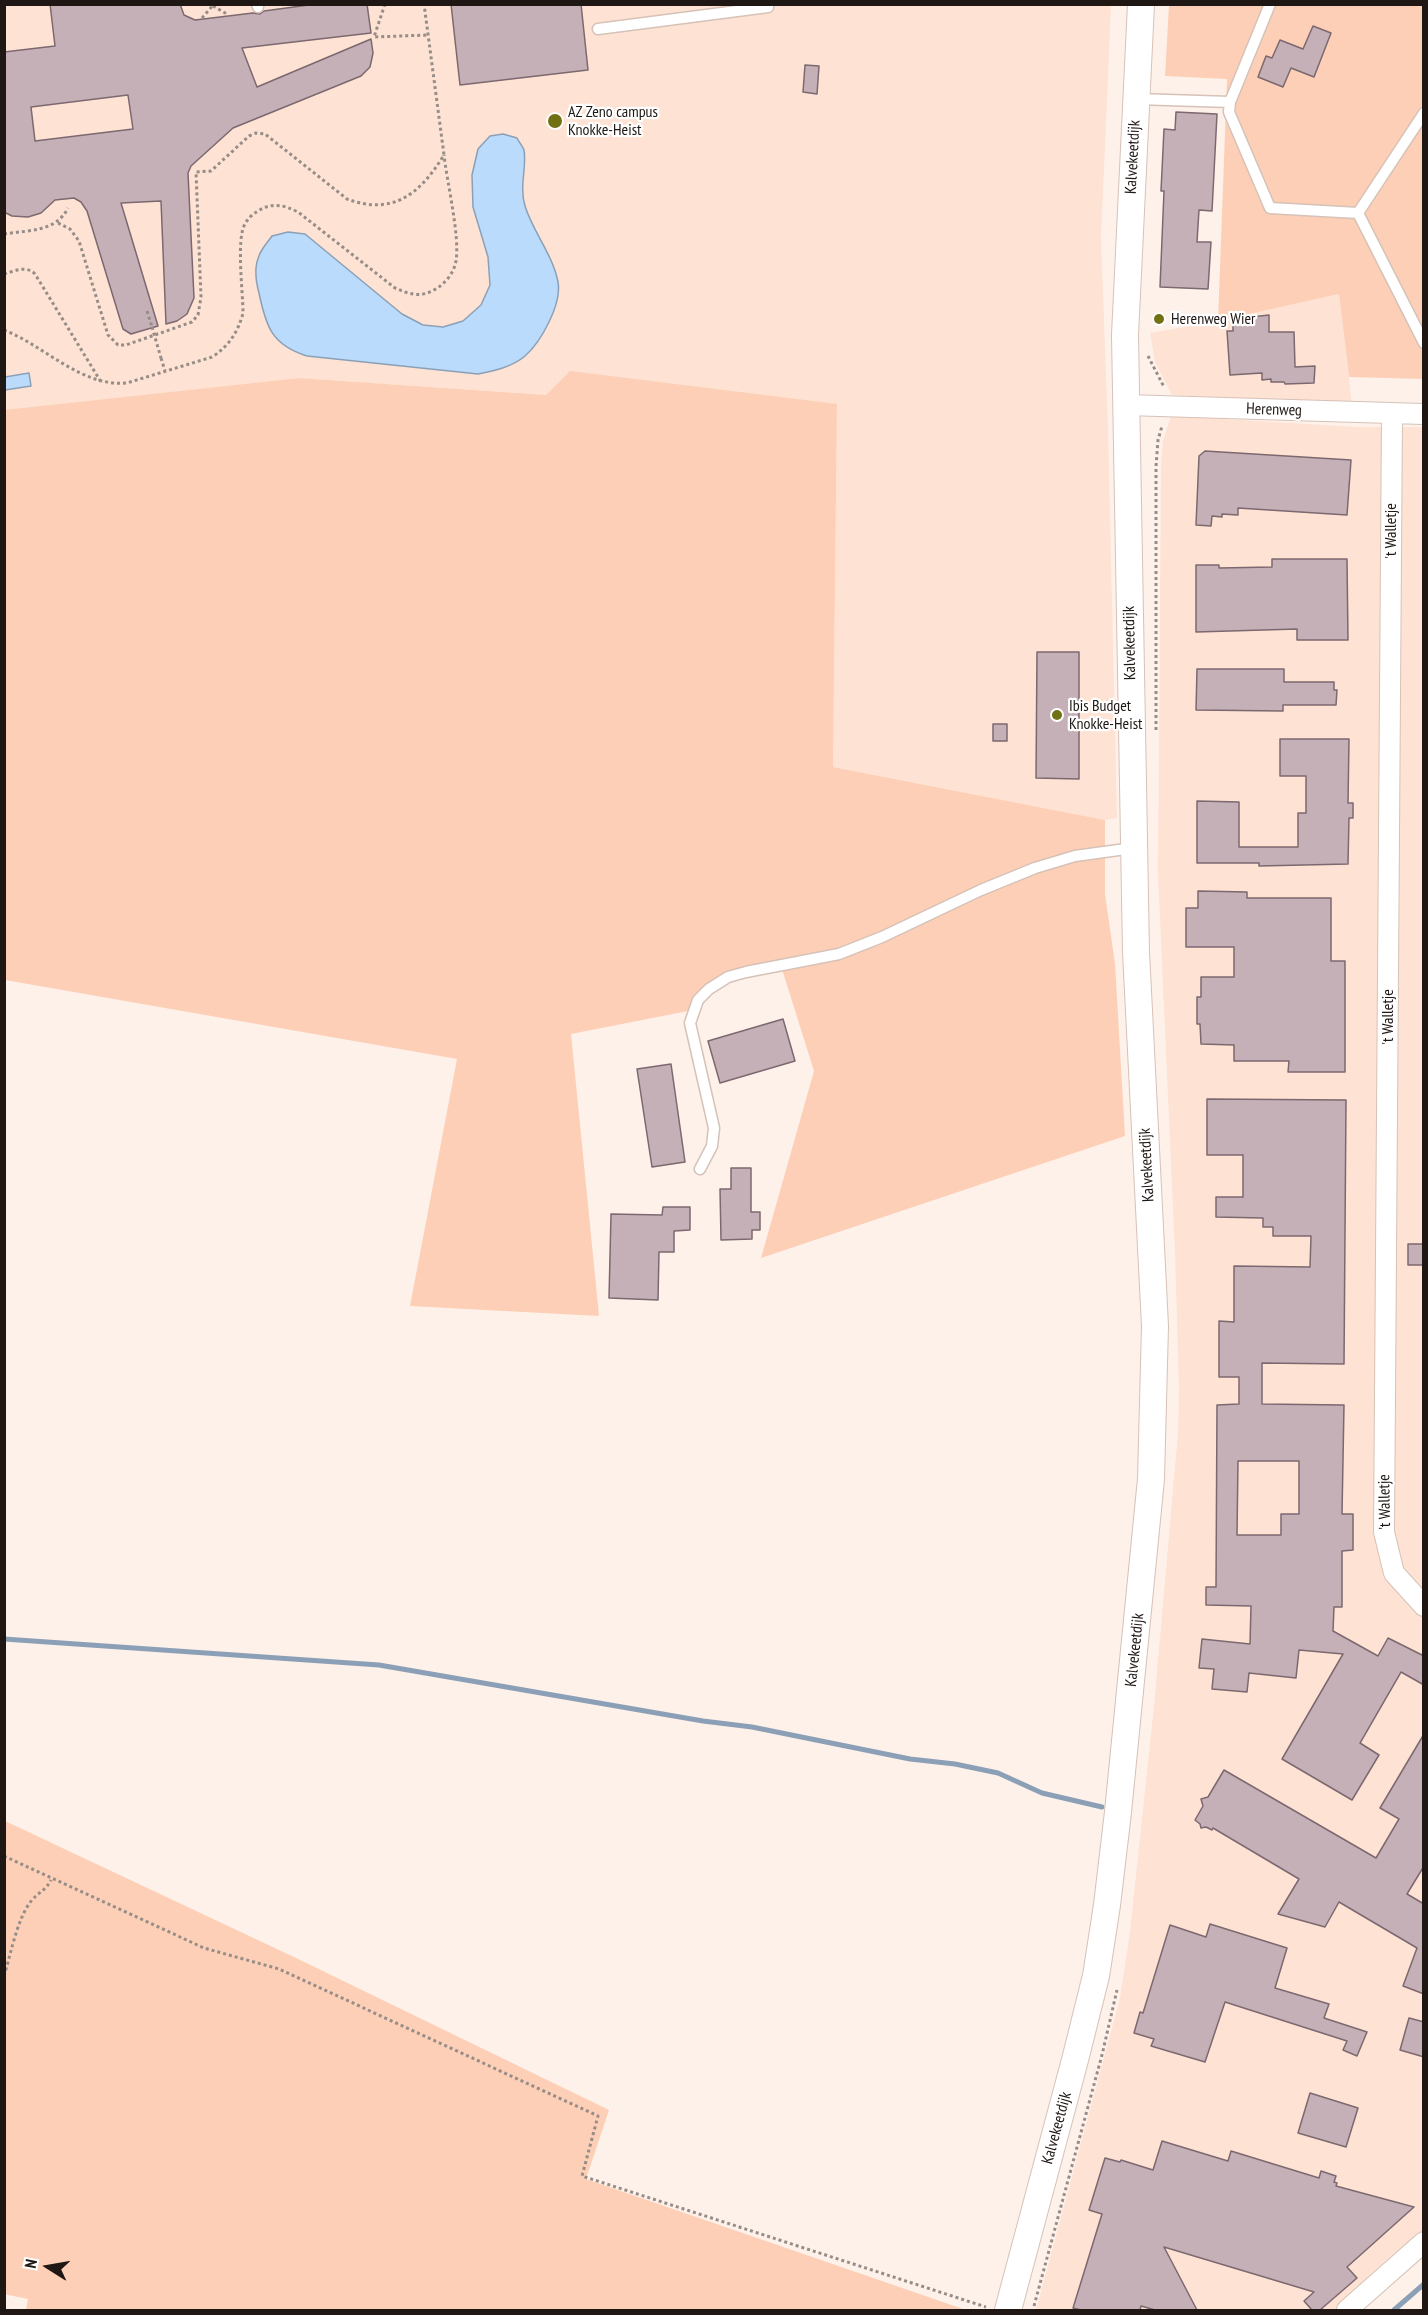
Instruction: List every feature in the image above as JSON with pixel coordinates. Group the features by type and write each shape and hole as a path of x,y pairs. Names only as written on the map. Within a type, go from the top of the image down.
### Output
{"street":[{"name":"Kalvekeetdijk","path":"1008,2310 1076,2060 1096,1976 1118,1812 1148,1523 1155,1399 1155,1326 1136,952 1125,405 1125,335 1141,4"},
{"name":"Herenweg","path":"1125,405 1424,414"},
{"name":"'t Walletje","path":"1392,414 1384,1532 1394,1573 1424,1606"},
{"path":"1347,2310 1424,2242"}],"lane":[{"path":"598,29 768,7 768,4"},
{"path":"1270,4 1230,102 1229,112 1270,207 1358,213"},
{"path":"1136,99 1230,102"},
{"path":"1358,213 1424,113"},
{"path":"1358,213 1424,343"},
{"path":"700,1169 712,1146 714,1128 690,1023 698,1000 709,990 728,977 746,972 839,954 1035,868 1076,856 1134,848"}],"path":[{"path":"384,4 374,37 428,34"},
{"path":"4,330 101,382 113,384 127,383 212,357 222,351 231,340 243,313 240,238 244,225 251,216 264,207 275,204 298,212 395,288 408,294 420,295 441,286 453,269 457,246 424,4"},
{"path":"202,18 213,5 227,14"},
{"path":"58,223 70,229 79,241 108,335 118,345 126,345 184,326 198,315 201,297 196,172 211,171 249,136 256,133 265,134 334,191 362,205 378,206 406,197 420,188 431,176 444,155"},
{"path":"4,234 47,228 58,223 68,208"},
{"path":"4,274 23,269 32,270 35,273 101,382"},
{"path":"147,311 165,371"},
{"path":"4,1856 204,1948 279,1969 598,2116 582,2176 996,2310"},
{"path":"4,1976 20,1924 32,1900 47,1889 51,1879"}],"shaded area":[{"name":"AZ Zeno campus Knokke-Heist","path":"4,5 1111,5 1101,238 1117,818 1105,820 833,767 837,404 546,395 299,378 5,410"},
{"path":"1169,5 1423,5 1423,379 1349,377 1339,294 1218,321 1227,79 1165,76"},
{"path":"1339,294 1352,405 1172,395 1155,362 1150,333 1218,321"},
{"path":"570,371 837,404 833,767 1105,820 1105,894 1115,964 1125,1136 761,1258 814,1071 781,966 728,977 693,1010 571,1034 599,1316 410,1306 457,1059 5,980 4,410 299,378 546,395"},
{"path":"1171,416 1358,427 1423,427 1423,2233 1338,2310 1036,2310 1120,1998 1130,1932 1154,1706 1178,1433 1175,1252 1158,874 1161,467 1163,441"},
{"path":"5,1821 296,1958 609,2110 586,2179 966,2310 26,2310 28,2299 4,2294"}],"water":[{"path":"503,134 517,138 524,150 523,199 552,262 558,282 554,311 544,332 525,356 509,366 478,374 307,356 295,352 278,340 272,333 265,316 256,270 260,253 272,236 288,232 305,234 402,314 423,325 443,327 463,321 481,305 490,285 488,257 473,207 472,175 478,149 490,136"},
{"path":"29,373 31,386 5,390 5,377"}],"building":[{"path":"50,4 180,4 184,15 195,20 260,14 264,11 316,4 367,4 371,33 242,48 257,87 371,39 373,53 370,67 361,76 233,128 191,166 188,173 194,298 187,314 177,321 166,324 161,201 121,203 158,326 131,334 123,329 87,211 81,202 74,198 55,200 41,213 28,217 12,216 4,212 4,52 55,46","holes":["128,95 133,129 35,141 31,107"]},
{"path":"451,4 581,4 588,70 460,85"},
{"path":"1313,26 1331,33 1314,77 1291,68 1283,87 1258,77 1266,56 1272,58 1280,40 1303,49"},
{"path":"805,65 819,66 817,94 803,92"},
{"path":"1176,112 1217,114 1212,211 1199,210 1197,242 1211,242 1208,289 1160,287 1164,129 1175,130"},
{"path":"1269,315 1269,332 1294,332 1295,367 1315,366 1314,383 1271,382 1271,379 1262,380 1262,373 1230,375 1227,331 1233,331 1233,319"},
{"path":"1205,451 1351,460 1347,515 1238,508 1238,515 1212,516 1211,526 1196,525 1199,456"},
{"path":"1272,559 1347,559 1348,640 1297,640 1297,629 1196,632 1196,565 1219,565 1219,568 1272,567"},
{"name":"Ibis Budget Knokke-Heist","path":"1037,652 1079,652 1079,779 1036,778"},
{"path":"1197,669 1284,669 1284,682 1334,682 1334,690 1337,690 1336,705 1283,705 1283,711 1196,710"},
{"path":"993,724 1007,724 1007,741 993,741"},
{"path":"1280,739 1349,739 1348,803 1353,803 1353,818 1349,818 1348,864 1259,866 1259,863 1197,863 1197,801 1239,802 1239,847 1298,847 1298,813 1306,813 1306,776 1280,776"},
{"path":"1198,891 1247,892 1247,898 1331,898 1331,961 1345,961 1345,1072 1288,1072 1289,1061 1234,1061 1234,1045 1201,1044 1200,1024 1197,1024 1197,997 1201,997 1201,977 1234,977 1234,947 1186,947 1186,908 1198,908"},
{"path":"783,1019 795,1061 720,1083 708,1041"},
{"path":"671,1064 685,1162 652,1167 637,1069"},
{"path":"1207,1099 1346,1100 1344,1364 1262,1363 1262,1404 1344,1405 1342,1514 1353,1514 1353,1550 1342,1551 1342,1607 1334,1607 1333,1631 1378,1656 1388,1638 1424,1656 1424,1685 1401,1672 1360,1743 1379,1755 1352,1800 1282,1759 1343,1654 1299,1650 1296,1678 1249,1673 1247,1692 1212,1689 1214,1669 1199,1668 1202,1639 1250,1644 1251,1606 1206,1605 1206,1587 1216,1587 1217,1405 1239,1404 1239,1377 1219,1377 1219,1321 1234,1322 1234,1266 1310,1267 1311,1236 1273,1236 1273,1227 1263,1227 1263,1218 1216,1217 1216,1197 1243,1197 1243,1155 1207,1155","holes":["1238,1461 1299,1461 1299,1514 1281,1514 1281,1535 1237,1535"]},
{"path":"731,1168 751,1168 751,1212 760,1212 760,1230 752,1230 752,1239 721,1240 720,1189 731,1189"},
{"path":"663,1207 690,1207 690,1230 674,1231 674,1252 659,1252 658,1300 609,1298 611,1214 662,1215"},
{"path":"1408,1244 1424,1244 1424,1265 1408,1265"},
{"path":"1424,1734 1424,1866 1407,1894 1424,1904 1424,1994 1403,1986 1417,1948 1339,1902 1325,1927 1278,1914 1299,1879 1213,1828 1212,1830 1206,1827 1201,1828 1195,1820 1203,1806 1201,1799 1208,1797 1224,1770 1376,1858 1399,1819 1380,1808"},
{"path":"1210,1924 1287,1948 1275,1988 1329,2004 1324,2018 1367,2032 1357,2056 1343,2050 1347,2041 1225,2002 1205,2062 1151,2046 1154,2039 1134,2033 1140,2012 1143,2013 1170,1925 1206,1937"},
{"path":"1409,2018 1424,2022 1424,2057 1400,2050"},
{"path":"1310,2093 1358,2108 1346,2147 1298,2133"},
{"path":"1162,2141 1228,2161 1231,2151 1319,2178 1321,2171 1336,2176 1334,2182 1337,2183 1336,2186 1414,2207 1347,2267 1357,2278 1320,2310 1312,2310 1304,2301 1314,2292 1164,2247 1197,2310 1155,2310 1141,2306 1140,2310 1073,2308 1102,2214 1089,2210 1105,2158 1120,2162 1121,2160 1153,2170"}],"waterway":[{"path":"4,1639 379,1665 703,1721 752,1727 910,1759 955,1764 998,1773 1042,1793 1102,1807"},
{"path":"1394,2310 1424,2284"}],"place":[{"name":"AZ Zeno campus Knokke-Heist","path":"555,121"},
{"name":"Herenweg Wier","path":"1159,319"},
{"name":"Ibis Budget Knokke-Heist","path":"1057,715"}]}
